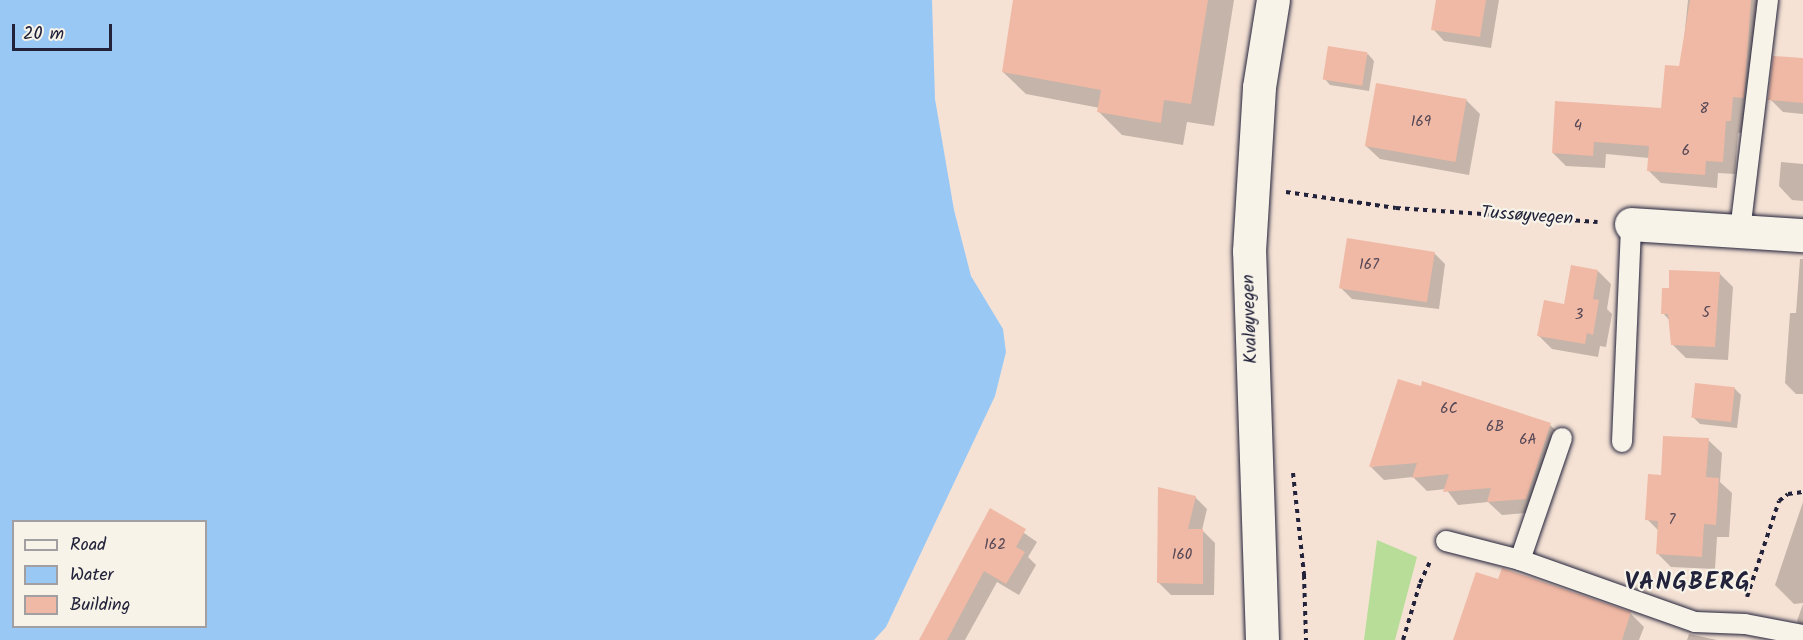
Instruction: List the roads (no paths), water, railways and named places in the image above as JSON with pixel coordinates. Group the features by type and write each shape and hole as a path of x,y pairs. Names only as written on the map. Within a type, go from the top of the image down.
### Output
{"street":[{"name":"Kvaløyvegen","path":"1262,640 1250,252 1259,87 1273,0"},
{"path":"1631,224 1803,235"}],"lane":[{"path":"1740,231 1768,0"},
{"path":"1622,442 1631,224"},
{"path":"1520,560 1562,438"},
{"path":"1446,541 1520,560 1695,622 1745,624 1803,635"}],"water":[{"path":"0,0 932,0 935,99 954,210 971,276 1003,329 1006,352 995,396 886,627 874,640 0,640"}],"district":[{"name":"VANGBERG","path":"1688,583"}]}
